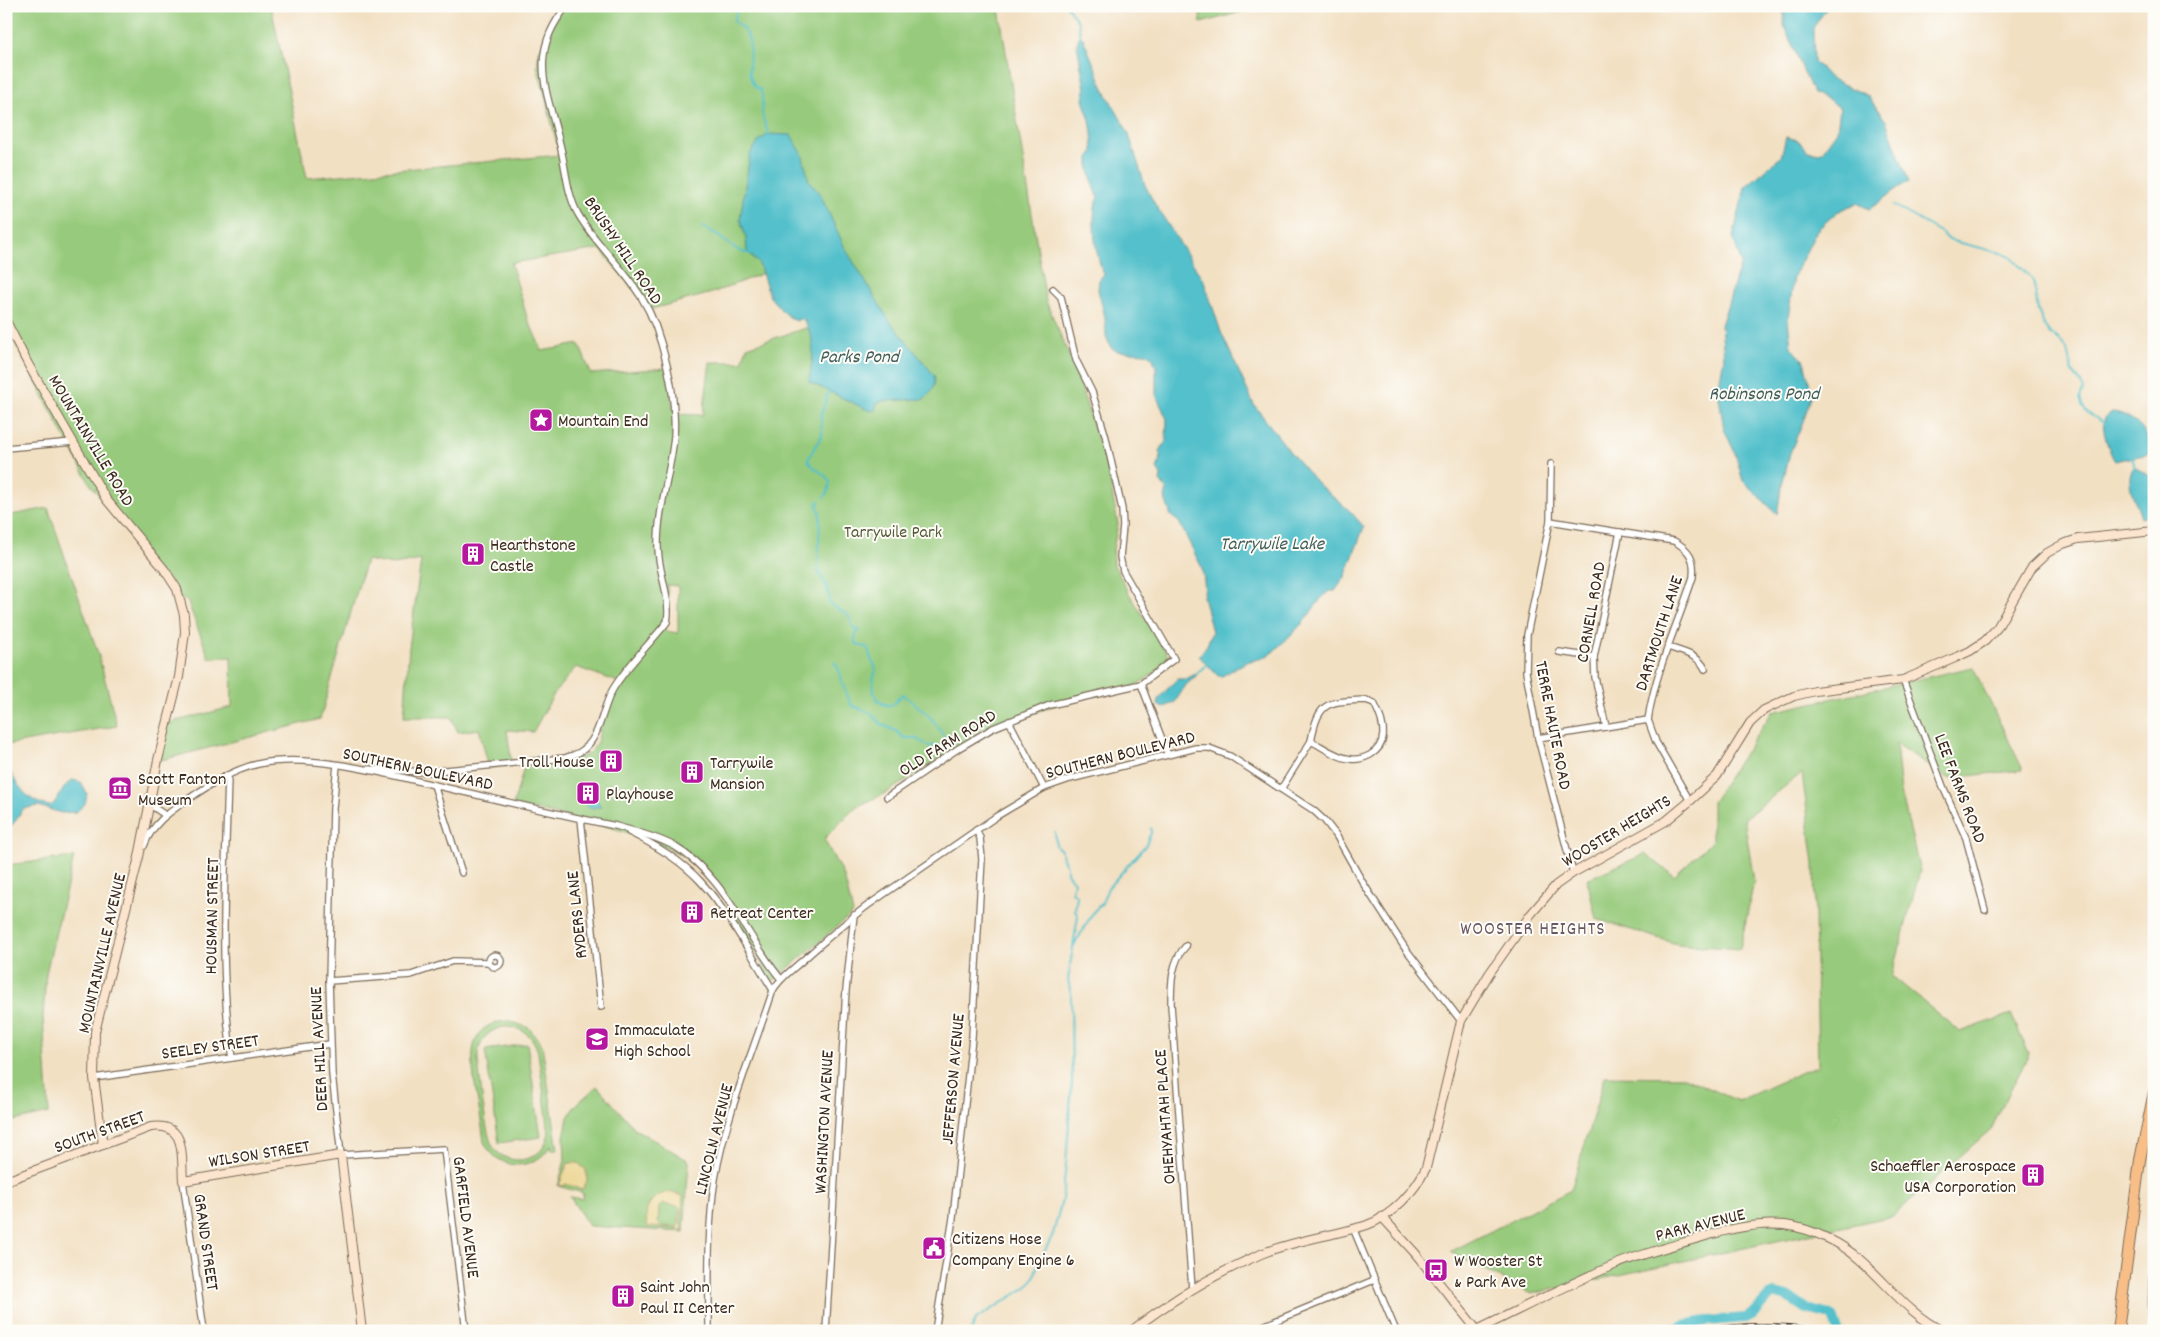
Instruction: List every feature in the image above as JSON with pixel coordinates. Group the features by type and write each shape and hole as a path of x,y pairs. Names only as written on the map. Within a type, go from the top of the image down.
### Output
{"highway":[{"path":"2118,1331 2140,1160 2154,1092"},
{"path":"2153,1331 2154,1278"},
{"path":"2153,1331 2154,1316"}],"main road":[{"name":"MOUNTAINVILLE ROAD","path":"6,321 106,500 164,569 177,589 183,608 185,632 179,677 158,760 139,857"},
{"name":"WOOSTER HEIGHTS","path":"1131,1331 1162,1307 1192,1289 1261,1254 1292,1243 1368,1224 1382,1217 1411,1192 1426,1168 1460,1021 1476,992 1531,914 1556,885 1572,873 1666,821 1690,801 1717,776 1750,723 1764,710 1794,696 1903,680 1970,651 1985,641 1997,628 2032,567 2047,553 2063,544 2078,539 2154,531"},
{"name":"MOUNTAINVILLE AVENUE","path":"103,1145 94,1078 95,1034 139,857"},
{"name":"SOUTH STREET","path":"6,1181 151,1127 169,1127 176,1132 181,1158"},
{"name":"WILSON STREET","path":"183,1181 340,1155"},
{"name":"DEER HILL AVENUE","path":"340,1155 362,1331"},
{"name":"GRAND STREET","path":"181,1158 183,1181"},
{"path":"1382,1217 1415,1253 1476,1330"},
{"name":"PARK AVENUE","path":"1476,1330 1592,1275 1633,1258 1733,1229 1772,1225 1806,1230 1842,1245 1860,1260 1909,1309 1943,1331"}],"street":[{"name":"BRUSHY HILL ROAD","path":"368,769 426,772 565,758 581,752 589,745 596,734 607,700 614,687 667,622 669,613 668,602 660,575 658,543 674,438 674,395 660,340 650,313 633,284 588,229 572,200 543,74 547,38 556,20 567,6"},
{"path":"1053,289 1061,297 1076,360 1092,392 1105,434 1122,509 1123,526 1120,557 1123,571 1174,659 1141,684 1168,755"},
{"path":"6,448 73,442"},
{"name":"TERRE HAUTE ROAD","path":"1551,464 1550,521 1525,653 1526,672 1538,738 1572,873"},
{"name":"DARTMOUTH LANE","path":"1550,521 1658,536 1674,540 1686,548 1692,556 1695,566 1694,577 1668,647 1650,705 1648,720"},
{"name":"CORNELL ROAD","path":"1606,727 1595,677 1594,657 1620,532"},
{"path":"1668,647 1697,658 1706,669"},
{"path":"1559,652 1594,657"},
{"name":"LEE FARMS ROAD","path":"1903,680 1944,789 1966,838 1985,910"},
{"name":"OLD FARM ROAD","path":"887,797 977,736 1009,721 1050,705 1141,684"},
{"path":"1281,789 1312,741 1315,720 1320,709 1328,704 1366,700 1374,702 1383,723 1384,735 1381,745 1364,758 1351,760 1339,756 1312,741"},
{"path":"1538,738 1648,720 1656,742 1690,801"},
{"path":"1009,721 1044,788"},
{"name":"SOUTHERN BOULEVARD","path":"616,826 656,846 686,867 701,882 713,897 773,990 780,978 793,969 854,915 1020,801 1044,788 1070,779 1196,748 1209,748 1220,751 1281,789 1313,810 1325,821 1336,835 1363,883 1405,948 1460,1021"},
{"name":"SOUTHERN BOULEVARD","path":"139,857 152,829 165,815 228,775 259,764 278,762 337,765 368,769 616,826 654,836 674,846 692,859 722,891 780,978"},
{"name":"DEER HILL AVENUE","path":"337,765 333,808 329,981 330,1044 340,1155"},
{"name":"HOUSMAN STREET","path":"228,775 225,964 228,1031 232,1058"},
{"path":"434,785 462,873"},
{"path":"150,804 165,815"},
{"name":"RYDERS LANE","path":"581,819 601,1007"},
{"name":"JEFFERSON AVENUE","path":"935,1331 953,1218 972,1036 982,859 980,838 976,830"},
{"name":"WASHINGTON AVENUE","path":"826,1331 846,990 854,915"},
{"name":"OHEHYAHTAH PLACE","path":"1186,946 1181,951 1173,974 1171,1005 1192,1289"},
{"path":"329,981 411,976 453,961 489,962"},
{"name":"LINCOLN AVENUE","path":"709,1331 708,1251 716,1178 734,1106 773,990"},
{"name":"SEELEY STREET","path":"94,1078 330,1044"},
{"name":"GARFIELD AVENUE","path":"340,1155 444,1149 466,1331"},
{"name":"GRAND STREET","path":"183,1181 204,1331"},
{"path":"1353,1228 1396,1331"},
{"path":"1252,1331 1374,1280"}],"green space":[{"name":"Tarrywile Park","path":"6,6 271,6 307,178 560,155 537,66 539,51 563,6 1004,6 999,9 1046,301 1074,367 1107,467 1118,524 1113,549 1114,565 1128,592 1166,651 1169,662 1138,685 1075,697 1012,722 955,749 886,793 856,807 824,839 844,877 853,913 772,982 727,904 717,889 694,864 657,843 633,834 582,820 513,805 525,764 573,760 591,751 595,746 605,710 621,683 576,667 555,692 533,732 507,730 512,765 489,768 479,729 458,732 451,717 404,717 409,648 421,560 394,565 366,560 320,719 158,761 168,723 232,707 231,657 209,658 187,600 176,600 165,582 90,484 6,326","holes":["600,249 644,302 648,310 712,293 766,272 812,326 747,347 742,362 710,362 703,415 674,414 667,368 591,374 579,344 542,351 527,317 511,263","667,585 678,586 678,633 664,631 669,605"]},
{"path":"1199,6 1263,6 1201,23"},
{"path":"48,508 98,653 117,726 6,745 6,516"},
{"path":"1973,667 2023,770 1948,778 1896,744 1901,792 1920,871 1892,976 1960,1032 2011,1014 2029,1054 1991,1129 1893,1216 1531,1294 1450,1252 1571,1190 1605,1076 1684,1077 1738,1101 1818,1065 1814,864 1802,773 1744,819 1754,881 1740,949 1677,944 1596,919 1587,879 1645,854 1674,876 1712,841 1712,802 1772,712"},
{"path":"74,857 46,973 43,1017 49,1113 13,1121 8,1099 6,1099 6,865"},
{"path":"510,1021 529,1028 542,1045 558,1150 552,1150 551,1145 544,1154 526,1164 516,1165 498,1159 490,1152 484,1142 474,1079 473,1055 478,1035 485,1028 495,1023","holes":["509,1027 521,1030 529,1036 536,1046 549,1132 547,1141 540,1151 529,1158 518,1160 513,1160 499,1153 489,1138 478,1061 481,1043 487,1035 497,1029"]},
{"path":"527,1044 541,1137 499,1143 485,1050"},
{"path":"597,1086 635,1129 689,1161 684,1232 589,1226 570,1197 582,1199 583,1193 558,1186 565,1160 564,1137 568,1117 575,1106"}],"sand":[{"path":"568,1163 578,1163 586,1170 587,1181 582,1190 566,1184 563,1186 559,1185"},
{"path":"669,1192 683,1196 682,1231 677,1228 648,1227 646,1220 647,1209 657,1196","holes":["662,1204 678,1206 680,1208 679,1224 677,1227 661,1226 658,1223 659,1207"]}],"water":[{"name":"Robinsons Pond","path":"1784,6 1828,6 1813,28 1814,61 1830,78 1868,96 1886,121 1909,182 1869,209 1857,203 1837,212 1817,230 1794,276 1788,319 1791,347 1804,361 1812,394 1790,453 1777,514 1743,481 1735,453 1724,429 1718,391 1724,357 1721,325 1741,263 1733,237 1745,187 1781,157 1786,137 1798,140 1807,151 1821,153 1837,131 1840,108 1828,99 1813,93 1784,26"},
{"name":"Tarrywile Lake","path":"1079,37 1083,38 1105,91 1128,132 1145,185 1153,201 1204,281 1221,332 1254,405 1291,453 1319,485 1350,511 1364,527 1345,577 1335,591 1330,591 1323,596 1302,624 1273,652 1263,658 1246,662 1222,676 1218,676 1199,656 1207,645 1212,632 1203,596 1205,588 1202,568 1179,522 1171,516 1165,498 1167,490 1160,481 1161,475 1157,469 1161,456 1160,451 1166,441 1167,419 1156,395 1156,366 1152,357 1145,353 1117,351 1111,348 1106,336 1105,317 1098,290 1099,280 1104,274 1096,247 1094,224 1098,197 1089,171 1089,158 1093,152 1092,133 1083,100 1085,89 1077,44"},
{"name":"Parks Pond","path":"768,134 791,135 802,153 809,181 820,194 845,248 889,320 934,375 934,386 924,399 882,401 877,403 875,410 870,411 809,382 813,349 807,326 802,318 796,321 785,314 770,297 759,264 747,251 746,237 740,219 750,154 759,141"},
{"path":"2112,412 2129,418 2144,431 2150,443 2149,454 2115,461 2106,441 2103,424 2106,417"},
{"path":"2134,467 2154,478 2154,514 2141,518 2130,486 2131,473"},
{"path":"1197,673 1186,685 1175,702 1163,708 1158,705 1158,699 1177,679 1186,679"},
{"path":"6,763 18,785 29,797 36,801 51,806 72,780 81,782 87,794 85,804 76,812 62,813 38,806 23,809 13,824 6,830"},
{"path":"590,799 597,800 601,807 589,808 586,805"}],"waterway":[{"path":"738,6 734,21 747,35 750,50 750,73 756,88 760,89 761,92 763,116 769,135"},
{"path":"1067,6 1078,22 1081,38"},
{"path":"1893,205 1942,233 1949,240 2009,255 2034,281 2038,311 2050,335 2056,337 2067,349 2072,372 2081,383 2083,390 2080,398 2082,405 2086,412 2104,423"},
{"path":"702,227 708,229 736,249 750,254"},
{"path":"824,497 828,492 830,482 825,475 812,466 808,459 822,435 821,416 829,390"},
{"path":"2132,456 2135,468"},
{"path":"819,501 817,505 820,512 818,571 827,587 830,604 849,616 853,628 859,630 855,637 855,643 868,648 876,669 873,681 874,693 880,702 886,705 893,705 902,694 935,722 947,745 928,746 915,738 904,738 896,731 881,724 872,714 851,705 839,670 834,662"},
{"path":"1196,674 1207,664"},
{"path":"971,1331 976,1319 1027,1287 1034,1277 1053,1234 1062,1200 1072,1081 1071,994 1068,980 1073,947 1094,911 1102,903 1108,888 1145,846 1151,833 1151,828"},
{"path":"1055,832 1056,846 1062,851 1063,859 1067,866 1067,873 1074,882 1072,892 1077,896 1075,910 1078,916 1073,947"},
{"path":"1669,1331 1684,1325 1707,1321 1746,1318 1752,1315 1770,1296 1775,1294 1788,1297 1806,1309 1833,1317 1838,1331"}],"railway":[{"path":"1693,1331 1758,1325 1790,1326 1822,1331"}],"place":[{"name":"Mountain End","path":"541,420"},
{"name":"Hearthstone Castle","path":"473,554"},
{"name":"Troll House","path":"611,761"},
{"name":"Tarrywile Mansion","path":"692,772"},
{"name":"Scott Fanton Museum","path":"120,788"},
{"name":"Playhouse","path":"588,793"},
{"name":"Retreat Center","path":"692,912"},
{"name":"Immaculate High School","path":"597,1039"},
{"name":"Schaeffler Aerospace USA Corporation","path":"2033,1175"},
{"name":"Citizens Hose Company Engine 6","path":"934,1248"},
{"name":"W Wooster St & Park Ave","path":"1436,1270"},
{"name":"Saint John Paul II Center","path":"623,1296"}],"district":[{"name":"WOOSTER HEIGHTS","path":"1533,927"}]}
